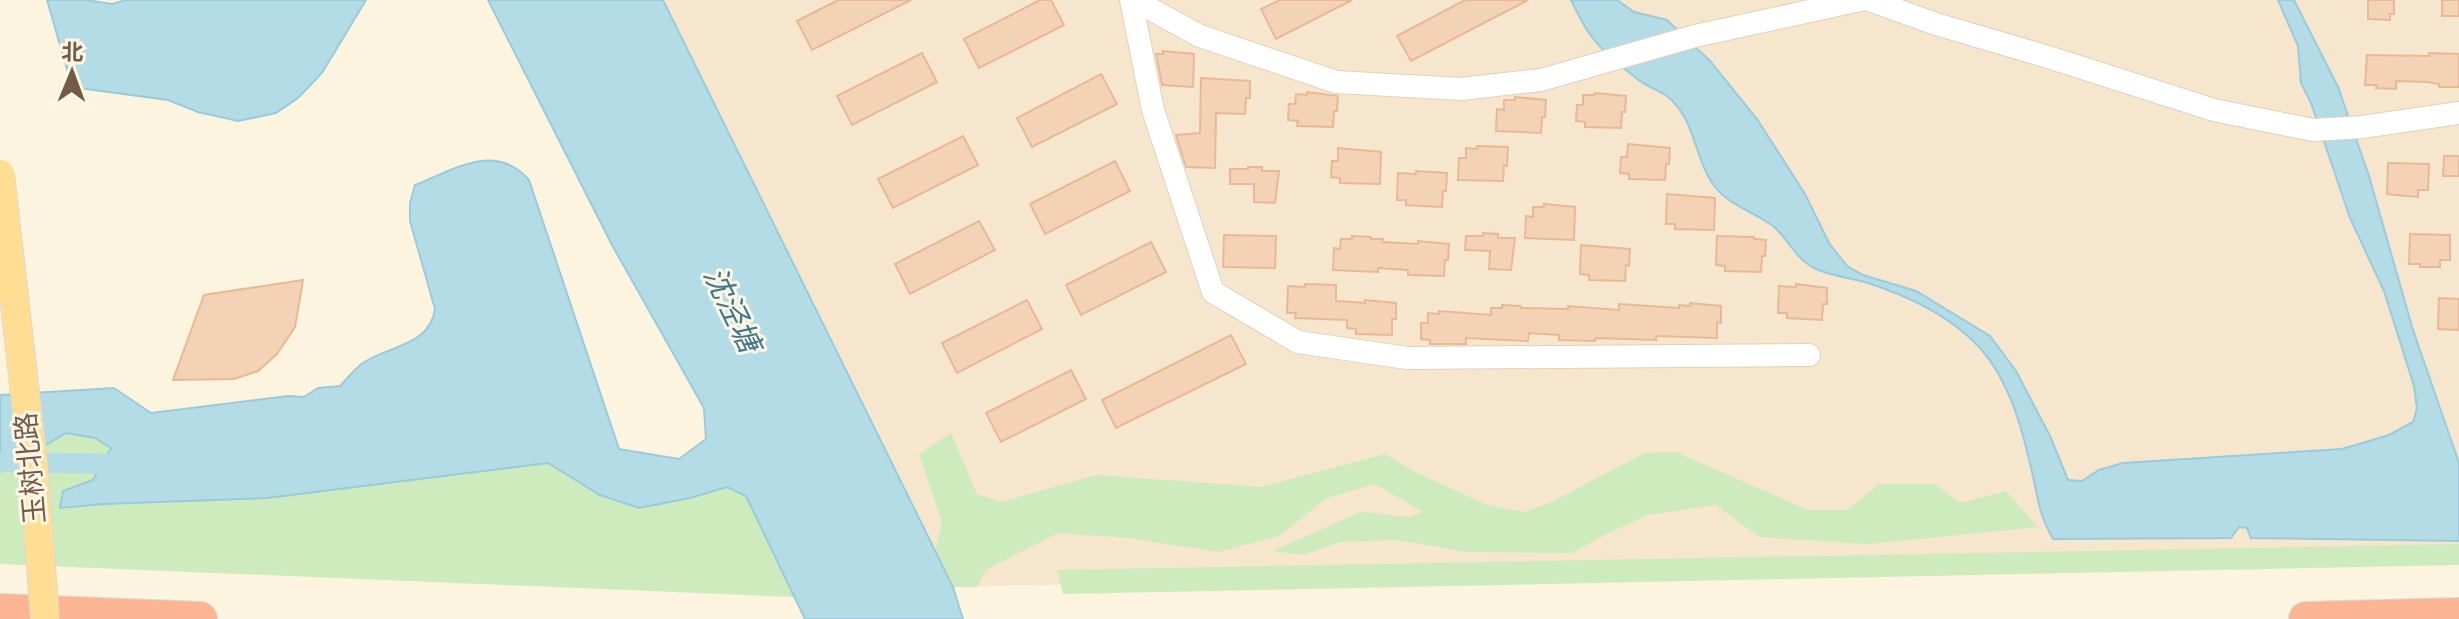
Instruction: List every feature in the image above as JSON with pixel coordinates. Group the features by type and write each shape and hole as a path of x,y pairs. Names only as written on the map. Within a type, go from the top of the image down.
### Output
{"highway":[{"path":"0,611 200,619"},
{"path":"2306,619 2459,615"}],"main road":[{"name":"玉树北路","path":"0,174 33,463 45,619"}],"street":[{"path":"1132,0 1200,36 1336,82 1461,89 1541,80 1695,36 1860,0"},
{"path":"1132,0 1153,110 1213,292 1298,342 1407,358 1809,355"},
{"path":"1869,0 1936,24 2214,110 2313,130 2362,127 2459,113"}],"shaded area":[{"path":"661,0 2459,0 2459,555 953,587"}],"green space":[{"path":"66,433 95,438 111,448 93,480 63,491 61,508 267,498 548,463 600,495 690,498 727,487 746,495 794,597 0,564 0,472"},
{"path":"951,433 977,494 1001,502 1096,475 1261,487 1385,454 1417,473 1487,505 1524,512 1549,503 1645,453 1676,452 1808,510 1847,510 1879,484 1935,484 1960,503 2006,491 2038,527 1869,544 1759,537 1716,505 1648,515 1572,553 1467,552 1397,540 1341,542 1303,555 1272,551 1361,512 1409,517 1423,512 1375,484 1327,498 1279,536 1218,552 1129,538 1058,533 986,570 977,587 953,587 935,552 942,522 919,454"},
{"path":"2459,544 2459,565 1063,594 1057,570"}],"water":[{"path":"47,0 112,4 126,0 366,0 322,73 298,98 276,113 238,121 198,112 168,100 79,88 68,73"},
{"name":"沈泾塘","path":"488,0 663,0 953,587 963,619 805,619 746,496 727,487 639,508 600,495 548,463 267,498 60,508 63,491 93,480 111,448 95,438 66,433 0,472 0,395 114,388 151,413 288,396 304,397 318,388 340,386 363,363 417,338 432,321 435,309 410,221 410,203 415,185 459,167 488,160 516,168 529,180 619,449 679,459 706,439 704,408 612,245"},
{"path":"1571,0 1617,0 1634,12 1667,20 1710,61 1757,119 1805,194 1829,243 1847,266 1863,275 1916,291 1990,336 2016,371 2050,436 2068,480 2082,481 2099,470 2123,463 2342,449 2389,435 2413,422 2417,408 2414,386 2384,291 2350,218 2311,103 2301,83 2298,46 2278,0 2294,0 2338,87 2369,176 2413,330 2459,463 2459,541 2251,538 2247,528 2239,527 2231,538 2053,539 2040,508 2025,442 2008,392 1980,348 1941,316 1911,300 1865,282 1812,267 1776,228 1720,193 1704,167 1683,114 1667,96 1636,78 1602,48 1586,28"}],"building":[{"path":"838,0 911,0 812,50 797,21"},
{"path":"1040,0 1051,0 1064,25 979,68 964,39"},
{"path":"1280,0 1352,0 1276,39 1261,9"},
{"path":"1465,0 1528,0 1411,61 1397,36"},
{"path":"2368,0 2394,0 2394,14 2390,14 2390,20 2368,19"},
{"path":"2442,0 2459,0 2459,16 2442,16"},
{"path":"1163,51 1194,54 1193,87 1162,85 1156,54 1163,54"},
{"path":"922,53 937,82 852,125 837,96"},
{"path":"2429,53 2459,54 2459,87 2396,81 2396,89 2365,85 2367,55 2429,56"},
{"path":"1101,74 1117,104 1032,147 1017,118"},
{"path":"1201,78 1250,81 1250,98 1246,98 1245,114 1216,113 1215,168 1186,167 1176,135 1200,133"},
{"path":"1307,92 1338,96 1333,127 1297,126 1298,121 1288,120 1289,104 1295,104 1296,94 1307,95"},
{"path":"1583,95 1626,96 1621,128 1585,127 1585,122 1576,121 1577,105 1583,105"},
{"path":"1515,97 1546,100 1541,133 1496,131 1497,109 1504,110 1504,100 1515,100"},
{"path":"963,136 978,165 893,208 878,179"},
{"path":"1628,144 1670,148 1665,180 1629,179 1629,174 1620,173 1621,157 1627,157"},
{"path":"1477,146 1508,147 1503,181 1458,180 1459,158 1466,158 1466,148 1477,149"},
{"path":"1338,148 1381,152 1380,184 1340,183 1340,178 1331,177 1332,161 1338,161"},
{"path":"2444,156 2459,156 2459,176 2443,176"},
{"path":"1115,161 1130,191 1045,234 1030,204"},
{"path":"2388,163 2429,164 2428,190 2418,190 2418,197 2387,194"},
{"path":"1248,167 1279,171 1275,203 1254,202 1254,184 1230,184 1230,169"},
{"path":"1416,171 1447,173 1442,207 1406,205 1406,200 1397,200 1398,173 1416,174"},
{"path":"1667,194 1715,198 1714,230 1675,229 1675,224 1666,224"},
{"path":"1544,204 1575,207 1574,240 1525,238 1526,216 1533,217 1533,207 1544,207"},
{"path":"979,221 995,250 910,294 895,264"},
{"path":"1483,233 1498,234 1498,238 1515,238 1511,270 1489,269 1490,251 1465,250 1466,236 1483,236"},
{"path":"2410,234 2450,235 2450,260 2440,260 2440,267 2409,264"},
{"path":"1224,235 1276,236 1275,268 1223,267"},
{"path":"1352,236 1383,239 1382,242 1449,244 1444,276 1408,275 1408,270 1378,268 1378,272 1333,270 1334,248 1340,249 1341,239 1352,239"},
{"path":"1717,236 1766,240 1761,272 1725,271 1725,266 1716,265"},
{"path":"1151,242 1166,272 1081,315 1066,285"},
{"path":"1581,245 1630,249 1625,281 1589,280 1589,275 1580,274"},
{"path":"303,280 295,327 277,354 258,371 234,379 173,380 204,295"},
{"path":"1305,284 1336,285 1336,301 1396,303 1392,335 1356,334 1356,329 1347,328 1347,320 1295,318 1296,313 1287,313 1288,286 1305,287"},
{"path":"1796,284 1827,288 1827,304 1823,304 1822,320 1787,318 1787,313 1778,313 1779,286 1796,287"},
{"path":"2439,298 2459,299 2459,330 2438,329"},
{"path":"1027,300 1042,329 957,373 942,343"},
{"path":"1690,303 1721,306 1717,338 1656,336 1656,340 1595,338 1595,341 1559,340 1559,335 1529,333 1528,341 1466,338 1466,344 1430,344 1430,340 1421,339 1421,323 1428,323 1428,313 1439,314 1439,311 1491,315 1491,308 1502,308 1502,305 1619,310 1619,304 1679,308 1679,305 1690,306"},
{"path":"1231,335 1246,364 1116,428 1102,400"},
{"path":"1071,370 1086,399 1001,442 986,413"}],"waterway":[{"path":"0,462 128,464"}]}
